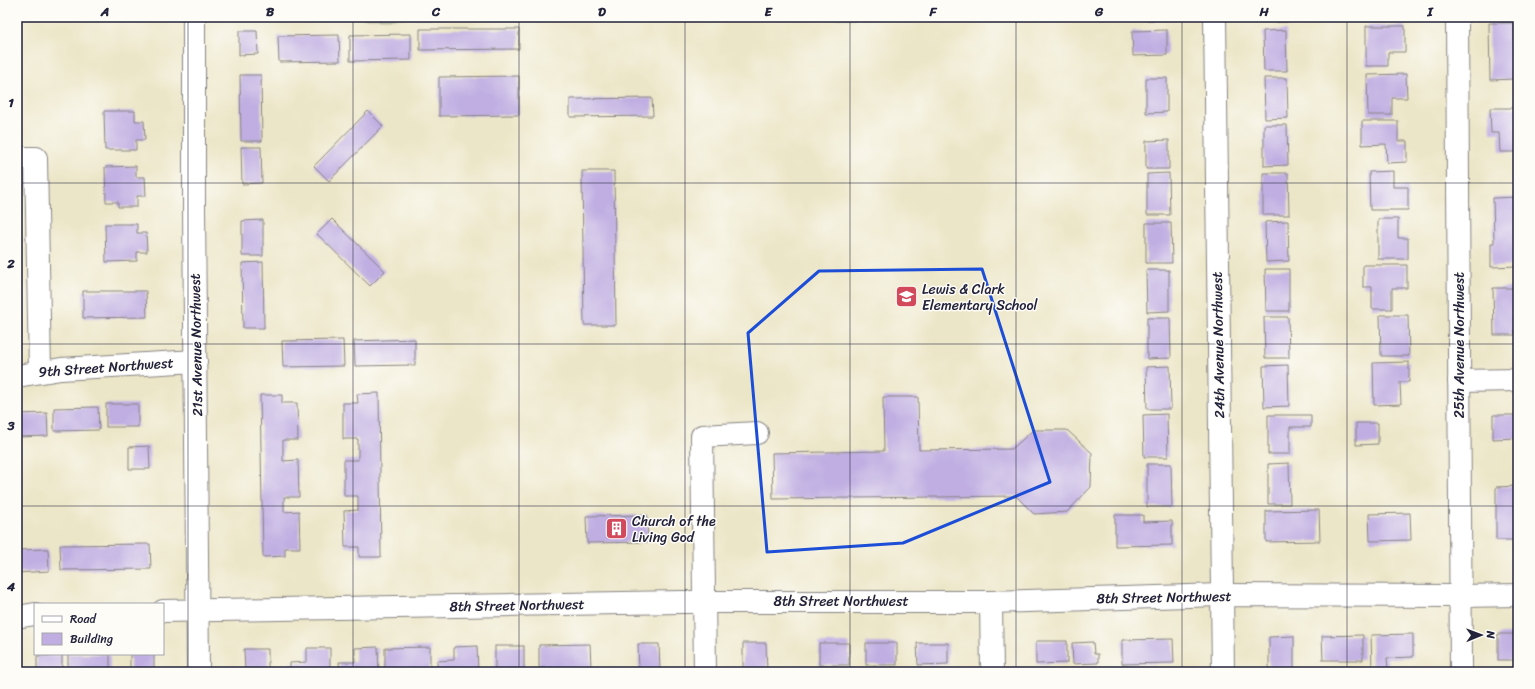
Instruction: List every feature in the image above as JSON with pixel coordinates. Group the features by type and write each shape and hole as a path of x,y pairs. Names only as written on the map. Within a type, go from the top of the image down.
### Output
{"street":[{"name":"21st Avenue Northwest","path":"194,17 198,672"},
{"name":"24th Avenue Northwest","path":"1215,17 1223,672"},
{"name":"25th Avenue Northwest","path":"1457,17 1461,672"},
{"path":"17,158 36,158 40,372"},
{"name":"9th Street Northwest","path":"17,376 61,369 196,361"},
{"path":"1459,381 1518,380"},
{"path":"705,672 702,436 757,434"},
{"name":"8th Street Northwest","path":"164,611 704,602 991,602 1221,595 1461,596 1518,594"},
{"path":"991,602 992,672"},
{"path":"17,616 34,614"}],"highlighted area":[{"path":"982,269 1050,482 903,543 767,552 748,333 819,271"}],"green space":[{"path":"238,17 1092,17 1092,18"}],"building":[{"path":"1146,17 1167,17 1167,20 1146,20"},
{"path":"1264,17 1287,17 1287,22 1264,22"},
{"path":"1489,23 1514,23 1515,79 1490,80"},
{"path":"1366,26 1405,26 1405,52 1388,52 1388,66 1366,66"},
{"path":"420,29 519,29 519,49 420,50"},
{"path":"1167,30 1167,55 1133,56 1132,31"},
{"path":"1286,30 1287,71 1264,71 1263,31"},
{"path":"239,31 257,31 258,54 239,55"},
{"path":"411,34 411,60 350,61 350,35"},
{"path":"339,35 340,61 279,62 278,36"},
{"path":"1406,74 1407,98 1392,98 1392,115 1368,115 1367,75"},
{"path":"240,75 261,75 262,141 241,141"},
{"path":"519,76 519,115 439,116 439,77"},
{"path":"1146,78 1167,78 1167,112 1146,113"},
{"path":"1264,78 1287,78 1288,118 1265,119"},
{"path":"652,98 653,116 570,117 570,99"},
{"path":"1490,108 1518,108 1518,152 1500,152 1499,133 1491,133"},
{"path":"104,111 135,111 135,121 144,121 145,140 136,140 136,150 105,150"},
{"path":"368,111 383,126 329,181 314,166"},
{"path":"1362,121 1398,121 1398,141 1407,141 1407,162 1387,163 1386,144 1362,145"},
{"path":"1264,125 1287,125 1288,165 1264,166"},
{"path":"1169,140 1169,169 1146,169 1146,141"},
{"path":"241,147 261,147 262,183 242,184"},
{"path":"136,166 136,177 145,177 146,196 137,196 137,207 118,207 118,202 106,202 105,167"},
{"path":"582,171 614,171 616,325 584,325"},
{"path":"1393,171 1393,187 1408,187 1408,210 1370,210 1369,172"},
{"path":"1169,173 1170,215 1147,215 1147,174"},
{"path":"1263,173 1288,173 1289,215 1263,215"},
{"path":"1518,197 1518,266 1491,267 1491,243 1494,243 1493,198"},
{"path":"332,219 385,271 370,286 317,234"},
{"path":"1378,219 1398,219 1398,238 1408,238 1408,259 1378,259"},
{"path":"263,220 263,256 242,256 242,221"},
{"path":"1288,221 1289,261 1266,262 1265,222"},
{"path":"1146,223 1171,223 1172,263 1146,263"},
{"path":"105,224 137,224 137,233 146,233 147,252 137,252 137,261 106,262"},
{"path":"263,262 264,328 243,328 242,263"},
{"path":"1363,265 1407,265 1407,288 1392,288 1392,309 1372,309 1372,287 1363,287"},
{"path":"1265,269 1289,269 1289,311 1266,311"},
{"path":"1146,270 1169,270 1169,311 1147,312"},
{"path":"1493,288 1514,288 1515,335 1494,335"},
{"path":"83,291 146,291 147,317 83,318"},
{"path":"1380,315 1408,315 1409,356 1381,356"},
{"path":"1264,317 1288,317 1289,358 1265,358"},
{"path":"1147,318 1170,318 1171,358 1147,359"},
{"path":"415,339 415,365 355,366 354,341"},
{"path":"343,340 344,366 283,367 282,341"},
{"path":"1409,362 1409,382 1400,382 1401,404 1374,405 1373,363"},
{"path":"1288,365 1289,406 1264,407 1263,366"},
{"path":"1170,366 1171,409 1147,409 1146,367"},
{"path":"379,393 381,557 359,557 359,547 345,547 344,511 358,510 358,496 344,496 344,460 358,460 358,439 343,439 343,403 358,403 357,394"},
{"path":"260,395 282,395 282,403 297,403 298,440 283,440 283,461 298,460 299,497 284,497 284,512 299,511 300,548 285,548 285,556 263,557"},
{"path":"883,397 918,397 919,450 1012,449 1033,430 1067,430 1092,453 1091,487 1067,512 1034,514 1016,496 773,499 772,453 884,451"},
{"path":"106,404 138,404 138,427 106,427"},
{"path":"98,407 99,430 54,431 54,408"},
{"path":"47,413 48,436 17,437 17,414"},
{"path":"1167,414 1168,457 1144,457 1143,415"},
{"path":"1268,415 1311,415 1311,427 1290,427 1290,454 1268,454"},
{"path":"1493,415 1518,415 1518,438 1493,439"},
{"path":"1356,423 1378,423 1378,444 1356,445"},
{"path":"149,446 150,469 129,469 129,447"},
{"path":"1289,463 1290,504 1268,504 1268,464"},
{"path":"1147,464 1171,464 1172,507 1147,507"},
{"path":"1518,486 1518,540 1496,540 1496,487"},
{"path":"1319,510 1320,541 1266,542 1266,511"},
{"path":"1410,513 1411,540 1370,541 1369,514"},
{"name":"Church of the Living God","path":"647,515 648,542 587,543 586,516"},
{"path":"1115,515 1143,515 1143,522 1172,521 1172,545 1115,546"},
{"path":"150,544 151,569 61,570 60,545"},
{"path":"48,549 49,571 17,573 17,550"},
{"path":"1413,634 1413,657 1387,658 1388,669 1372,670 1371,635"},
{"path":"1498,634 1518,634 1518,660 1498,660"},
{"path":"1363,635 1363,660 1323,660 1322,636"},
{"path":"1294,636 1294,672 1269,672 1269,637"},
{"path":"1173,639 1174,663 1122,664 1122,640"},
{"path":"1036,641 1067,641 1067,663 1036,664"},
{"path":"1093,642 1094,654 1098,654 1098,663 1073,664 1072,643"},
{"path":"743,643 766,643 767,672 743,672"},
{"path":"819,643 849,643 849,665 819,665"},
{"path":"866,643 897,643 897,665 866,665"},
{"path":"917,643 948,643 948,664 918,665"},
{"path":"590,644 591,667 539,668 539,645"},
{"path":"638,644 659,644 660,672 639,672"},
{"path":"477,646 478,672 437,672 437,661 454,660 454,647"},
{"path":"495,646 524,646 524,672 495,672"},
{"path":"378,647 379,672 340,672 339,662 355,662 355,648"},
{"path":"430,647 430,671 385,672 385,648"},
{"path":"307,648 330,648 330,672 290,672 290,663 307,662"},
{"path":"244,649 268,649 268,672 245,672"},
{"path":"62,655 62,672 37,672 37,656"},
{"path":"68,655 110,655 110,672 68,672"},
{"path":"130,655 154,655 154,672 130,672"}],"place":[{"name":"Lewis & Clark Elementary School","path":"907,297"},
{"name":"Church of the Living God","path":"617,529"}]}
